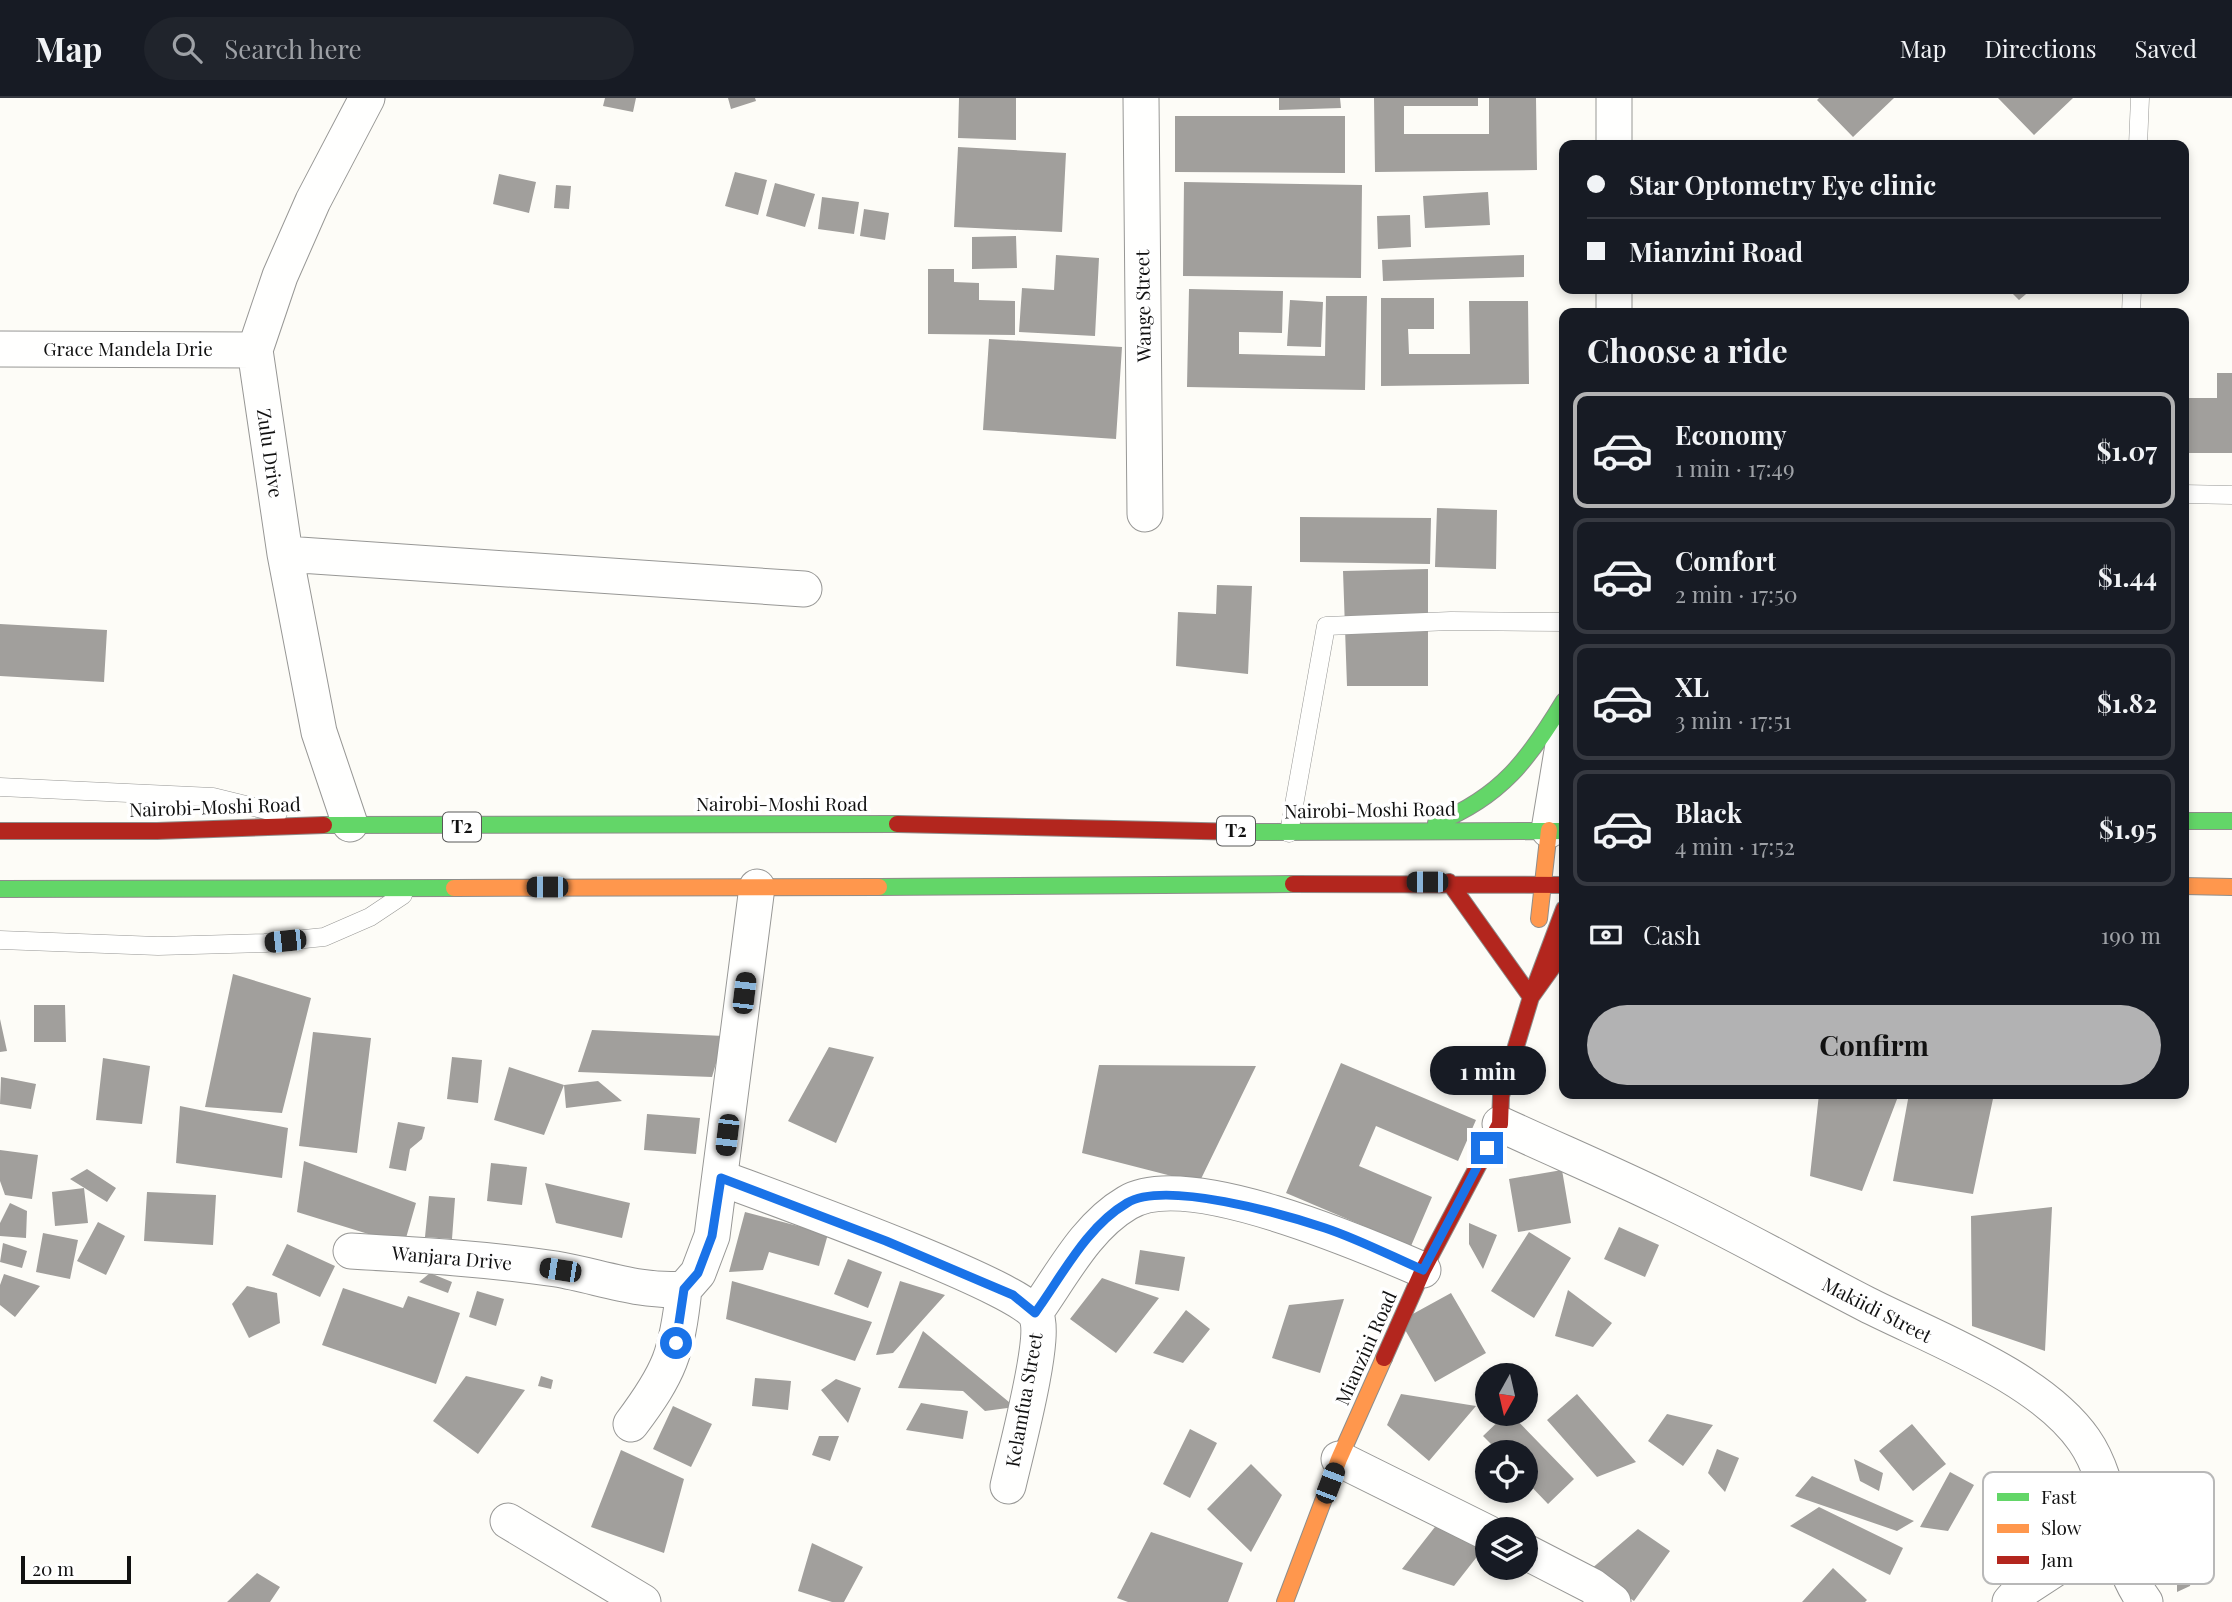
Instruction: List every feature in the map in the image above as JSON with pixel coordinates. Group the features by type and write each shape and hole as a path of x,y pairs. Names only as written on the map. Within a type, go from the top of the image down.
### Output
{"main road":[{"path":"1414,829 1475,808 1502,787 1525,762 1559,709"},
{"path":"2189,821 2232,821"},
{"name":"Nairobi-Moshi Road","path":"0,831 157,831 335,824 370,827 949,824 1289,832 1557,830"},
{"path":"1531,997 1541,884 1557,830"},
{"path":"1449,882 1531,997"},
{"path":"0,889 1449,882 1559,885"},
{"path":"2189,886 2232,887"},
{"path":"1531,997 1559,922"},
{"path":"1531,997 1559,958"},
{"name":"Mianzini Road","path":"1285,1602 1339,1459 1423,1270 1500,1124 1501,1096 1531,997"}],"street":[{"name":"Zulu Drive","path":"335,824 285,554 255,350 280,276 313,201 367,98"},
{"name":"Wange Street","path":"1141,98 1144,514"},
{"path":"1614,98 1614,140"},
{"name":"Grace Mandela Drie","path":"0,349 255,350"},
{"path":"285,554 804,589"},
{"path":"1557,830 1559,804"},
{"path":"631,1423 656,1391 673,1359 684,1289 698,1273 712,1236 757,887"},
{"name":"Makiidi Street","path":"1500,1124 1670,1202 2004,1373 2058,1409 2084,1440 2099,1472"},
{"name":"Kelamfua Street","path":"721,1178 886,1241 1013,1295 1035,1313 1039,1328 1036,1354 1008,1486"},
{"name":"Kelamfua Street","path":"1035,1313 1099,1224 1129,1201 1171,1193 1215,1199 1325,1228 1423,1270"},
{"name":"Wanjara Drive","path":"351,1251 484,1258 586,1274 642,1287 684,1289"},
{"path":"1339,1459 1475,1527"},
{"path":"508,1521 643,1602"},
{"path":"1538,1558 1592,1586 1613,1602"},
{"path":"2010,1602 2032,1584"},
{"name":"Makiidi Street","path":"2135,1584 2145,1602"}],"lane":[{"path":"2138,140 2140,98"},
{"path":"2189,494 2232,495"},
{"path":"1289,832 1326,626 1451,621 1559,622"},
{"path":"0,787 213,797 335,824"},
{"path":"0,940 158,946 265,943 324,937 370,917 415,887"}],"building":[{"path":"605,98 636,98 633,112 603,106"},
{"path":"728,98 755,98 756,101 731,109"},
{"path":"959,98 1016,98 1016,140 958,138"},
{"path":"1279,98 1340,98 1341,108 1279,110"},
{"path":"1374,98 1478,98 1478,106 1404,106 1404,134 1489,134 1489,98 1536,98 1537,170 1375,172"},
{"path":"1894,98 1853,137 1817,100"},
{"path":"1998,98 2073,98 2034,135"},
{"path":"1175,116 1345,116 1345,173 1175,172"},
{"path":"958,147 1066,153 1062,232 954,227"},
{"path":"735,172 767,180 758,215 725,206"},
{"path":"499,174 536,182 529,213 493,204"},
{"path":"1184,182 1362,185 1361,278 1183,276"},
{"path":"775,183 815,194 805,227 766,216"},
{"path":"556,185 571,186 569,209 554,208"},
{"path":"1488,192 1490,225 1425,228 1423,196"},
{"path":"822,197 859,202 854,234 818,229"},
{"path":"864,209 889,213 885,240 860,236"},
{"path":"1410,215 1411,247 1378,249 1377,216"},
{"path":"1016,236 1017,268 972,269 972,237"},
{"path":"1056,255 1099,258 1095,336 1019,332 1022,288 1054,290"},
{"path":"1524,255 1524,277 1383,281 1382,260"},
{"path":"928,269 954,269 954,282 979,283 979,300 1015,301 1015,335 928,334"},
{"path":"1189,289 1283,291 1282,333 1239,332 1239,354 1325,356 1326,296 1367,296 1365,390 1187,387"},
{"path":"2013,294 2026,294 2019,300"},
{"path":"1381,298 1434,298 1434,329 1408,329 1409,354 1470,354 1469,301 1528,301 1529,384 1381,386"},
{"path":"1290,300 1323,302 1321,347 1287,346"},
{"path":"989,339 1122,347 1116,439 983,430"},
{"path":"2217,373 2232,373 2232,453 2189,453 2189,398 2217,398"},
{"path":"1437,508 1497,510 1496,569 1435,567"},
{"path":"1300,517 1431,518 1430,564 1300,562"},
{"path":"1428,569 1428,686 1347,686 1343,571"},
{"path":"1217,585 1252,586 1248,674 1176,666 1178,612 1216,614"},
{"path":"0,624 107,630 104,682 0,676"},
{"path":"233,974 311,998 282,1113 205,1107"},
{"path":"34,1005 65,1005 66,1042 34,1042"},
{"path":"0,1019 7,1051 0,1052"},
{"path":"592,1030 724,1036 712,1077 578,1072"},
{"path":"313,1032 371,1038 357,1153 299,1146"},
{"path":"829,1047 874,1057 836,1143 788,1121"},
{"path":"452,1057 482,1060 478,1103 447,1099"},
{"path":"103,1058 150,1066 142,1124 96,1120"},
{"path":"1341,1063 1476,1120 1458,1161 1376,1126 1359,1166 1432,1197 1411,1246 1286,1193"},
{"path":"1099,1065 1256,1066 1199,1183 1082,1153"},
{"path":"509,1067 564,1085 544,1135 494,1120"},
{"path":"1,1077 36,1084 31,1109 0,1104"},
{"path":"598,1081 622,1101 566,1108 564,1085"},
{"path":"1818,1099 1897,1099 1862,1191 1810,1176"},
{"path":"1908,1099 1993,1099 1973,1194 1893,1181"},
{"path":"180,1106 288,1128 282,1178 176,1163"},
{"path":"647,1114 700,1118 696,1154 644,1150"},
{"path":"398,1122 425,1127 422,1139 410,1149 406,1171 389,1168"},
{"path":"0,1150 38,1155 32,1199 5,1195 0,1181"},
{"path":"304,1161 416,1203 404,1245 297,1212"},
{"path":"491,1163 527,1167 522,1205 487,1201"},
{"path":"87,1169 116,1188 107,1202 70,1179"},
{"path":"1562,1170 1571,1223 1518,1232 1509,1179"},
{"path":"545,1183 630,1203 622,1238 556,1223"},
{"path":"84,1188 88,1223 55,1226 52,1192"},
{"path":"147,1192 216,1195 213,1245 144,1241"},
{"path":"429,1196 455,1198 452,1239 425,1237"},
{"path":"10,1203 27,1211 26,1238 0,1236 0,1223"},
{"path":"2052,1207 2045,1351 1972,1326 1971,1216"},
{"path":"745,1212 828,1234 819,1266 769,1252 763,1270 729,1272"},
{"path":"98,1222 125,1236 106,1275 77,1261"},
{"path":"1469,1223 1497,1235 1483,1269 1469,1244"},
{"path":"1619,1227 1659,1245 1645,1277 1604,1259"},
{"path":"1529,1232 1571,1258 1534,1318 1491,1291"},
{"path":"43,1233 78,1240 70,1279 36,1272"},
{"path":"3,1243 27,1251 22,1268 0,1262"},
{"path":"287,1244 335,1266 320,1297 272,1275"},
{"path":"1140,1250 1185,1257 1179,1291 1135,1284"},
{"path":"848,1259 882,1272 868,1308 834,1294"},
{"path":"430,1273 452,1282 448,1293 419,1282"},
{"path":"4,1274 40,1286 15,1317 0,1305 0,1285"},
{"path":"1102,1278 1159,1298 1116,1353 1070,1319"},
{"path":"732,1281 872,1322 855,1361 726,1319"},
{"path":"900,1281 945,1295 893,1353 876,1355"},
{"path":"247,1286 277,1293 280,1323 249,1338 232,1304"},
{"path":"343,1288 403,1308 408,1296 460,1313 436,1384 322,1345"},
{"path":"1568,1290 1612,1323 1593,1347 1555,1336"},
{"path":"477,1291 504,1299 496,1326 469,1317"},
{"path":"1451,1293 1486,1353 1435,1382 1400,1321"},
{"path":"1344,1299 1320,1373 1272,1358 1289,1305"},
{"path":"1186,1310 1210,1329 1183,1363 1153,1353"},
{"path":"923,1331 1015,1407 985,1411 963,1391 898,1388"},
{"path":"466,1376 525,1390 478,1454 433,1421"},
{"path":"541,1376 553,1380 551,1389 538,1386"},
{"path":"755,1378 791,1381 788,1410 752,1406"},
{"path":"836,1379 861,1388 848,1423 821,1390"},
{"path":"1401,1394 1475,1406 1429,1461 1387,1425"},
{"path":"1577,1394 1636,1462 1597,1477 1547,1420"},
{"path":"921,1403 968,1411 963,1439 906,1430"},
{"path":"673,1406 712,1424 691,1467 653,1449"},
{"path":"1667,1414 1713,1425 1683,1466 1648,1441"},
{"path":"1912,1424 1946,1464 1913,1491 1879,1451"},
{"path":"1493,1426 1523,1426 1536,1440 1487,1440 1483,1436"},
{"path":"1190,1429 1217,1443 1190,1498 1163,1484"},
{"path":"819,1436 839,1436 830,1461 812,1455"},
{"path":"1538,1442 1574,1479 1548,1504 1538,1494"},
{"path":"1717,1449 1739,1458 1725,1492 1708,1473"},
{"path":"621,1450 684,1479 664,1553 591,1527"},
{"path":"1854,1459 1883,1473 1879,1491 1860,1481"},
{"path":"1251,1464 1282,1495 1251,1552 1207,1509"},
{"path":"1950,1472 1974,1485 1948,1531 1920,1527"},
{"path":"1812,1476 1914,1521 1897,1531 1795,1496"},
{"path":"1819,1507 1903,1548 1890,1575 1790,1526"},
{"path":"1442,1518 1475,1543 1475,1559 1454,1586 1402,1569"},
{"path":"1638,1529 1670,1551 1634,1601 1590,1570"},
{"path":"1151,1532 1243,1563 1228,1602 1128,1602 1117,1598"},
{"path":"812,1543 863,1567 844,1602 832,1602 798,1591"},
{"path":"1833,1568 1867,1600 1865,1602 1802,1602"},
{"path":"257,1573 280,1587 270,1602 227,1602"},
{"path":"2177,1584 2190,1584 2190,1586 2177,1592"}],"traffic: fast":[{"path":"1436,823 1459,813 1496,788 1525,758 1559,709"},
{"path":"2189,821 2232,821"},
{"path":"324,825 897,824"},
{"path":"1244,832 1559,831"},
{"path":"879,887 1293,884"},
{"path":"0,889 454,888"}],"traffic: slow":[{"path":"1539,919 1549,830"},
{"path":"2189,886 2232,887"},
{"path":"454,888 879,887"},
{"path":"1285,1602 1339,1459 1384,1358"}],"traffic: jam":[{"path":"897,824 1244,832"},
{"path":"0,831 157,831 324,825"},
{"path":"1449,882 1531,997 1559,958"},
{"path":"1293,884 1559,885"},
{"path":"1384,1358 1423,1270 1500,1124 1501,1096 1531,997 1559,922"}],"route":[{"path":"676,1343 684,1289 698,1273 712,1236 721,1178 886,1241 1013,1295 1035,1313 1099,1224 1129,1201 1171,1193 1215,1199 1325,1228 1423,1270 1487,1148"}]}
